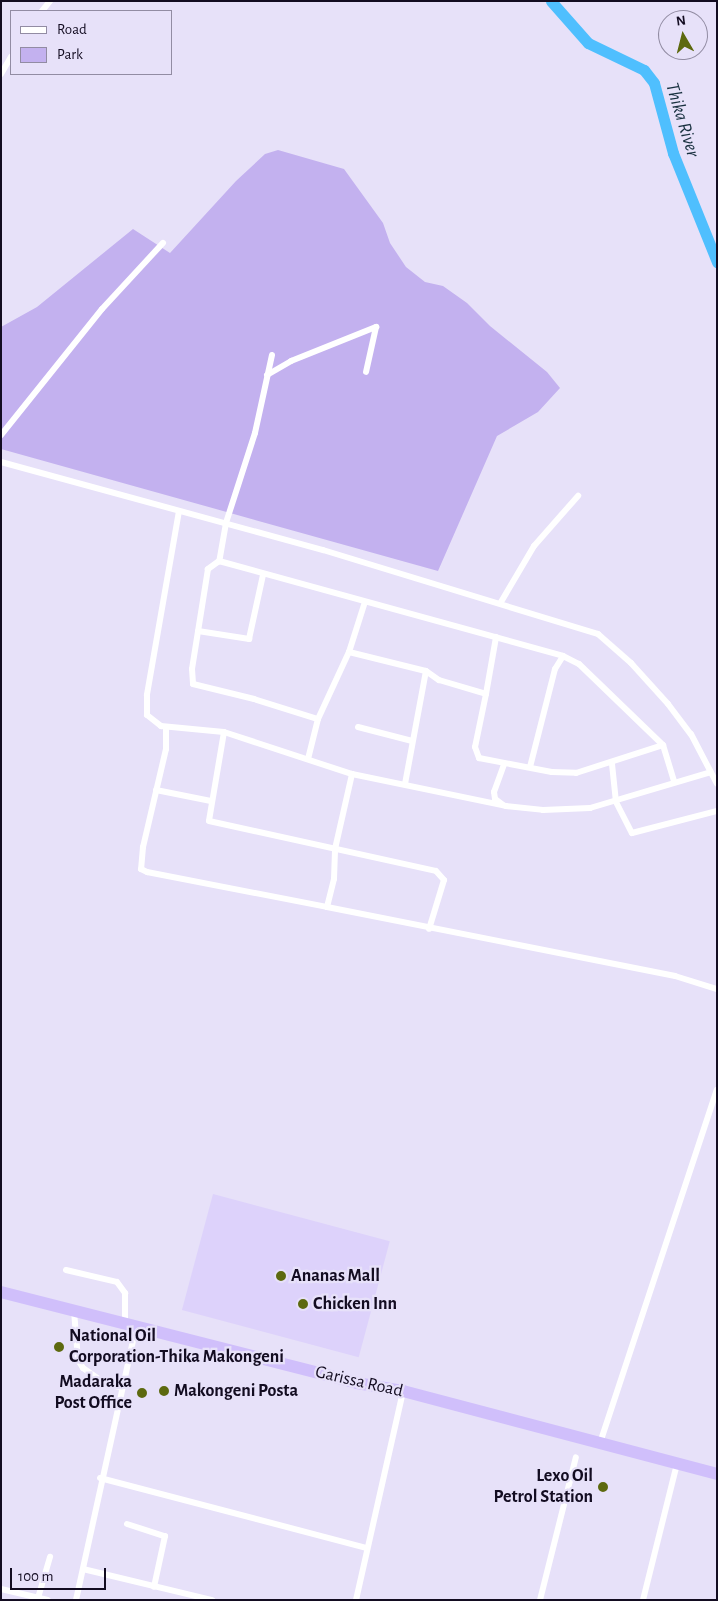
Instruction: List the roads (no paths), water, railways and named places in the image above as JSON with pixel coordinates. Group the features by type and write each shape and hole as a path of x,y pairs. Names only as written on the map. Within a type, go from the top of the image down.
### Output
{"highway":[{"name":"Garissa Road","path":"1,1292 357,1383 402,1391 717,1474"}],"street":[{"path":"1,74 10,59"},
{"path":"1,435 102,309 163,243"},
{"path":"267,375 291,361 376,327 366,372"},
{"path":"272,355 255,433 226,523 219,561 208,569 192,669 192,684 261,701 318,719"},
{"path":"1,462 226,523 501,602 598,634 614,646 668,704 691,734 717,784"},
{"path":"501,602 534,546 578,496"},
{"path":"179,511 146,702 150,720 166,728 224,732 352,774 506,806 560,811 616,802 674,782 711,772"},
{"path":"219,561 262,575 563,656 579,664 663,745 674,782"},
{"path":"198,631 249,639 262,575"},
{"path":"308,759 318,719 349,652 365,602"},
{"path":"496,637 476,755 479,758 504,764 576,773 612,764 663,745"},
{"path":"349,652 426,671 439,680 486,694"},
{"path":"530,767 555,669 563,656"},
{"path":"405,784 426,671"},
{"path":"358,727 412,741"},
{"path":"166,728 168,739 141,869 428,929 675,976 717,989"},
{"path":"224,732 209,821 436,870 442,875 444,880 428,929"},
{"path":"504,764 494,792 497,800 506,806"},
{"path":"612,764 616,802 632,833 717,811"},
{"path":"327,908 334,879 335,849 352,774"},
{"path":"156,790 211,801"},
{"path":"600,1444 717,1090"},
{"path":"66,1270 117,1282 126,1293 130,1326 122,1388 100,1478 76,1600"},
{"path":"74,1311 78,1360 82,1368 103,1382 122,1388"},
{"path":"356,1600 402,1391"},
{"path":"540,1600 576,1457"},
{"path":"643,1600 677,1464"},
{"path":"100,1478 367,1548"},
{"path":"126,1524 165,1536 154,1587"},
{"path":"38,1598 50,1558"},
{"path":"83,1569 212,1600"},
{"path":"1,1589 48,1600"}],"waterway":[{"name":"Thika River","path":"551,1 588,43 644,70 654,83 673,153 717,262"}],"place":[{"name":"Ananas Mall","path":"281,1276"},
{"name":"Chicken Inn","path":"303,1304"},
{"name":"National Oil Corporation-Thika Makongeni","path":"59,1347"},
{"name":"Makongeni Posta","path":"164,1391"},
{"name":"Madaraka Post Office","path":"142,1393"},
{"name":"Lexo Oil Petrol Station","path":"603,1487"}]}
